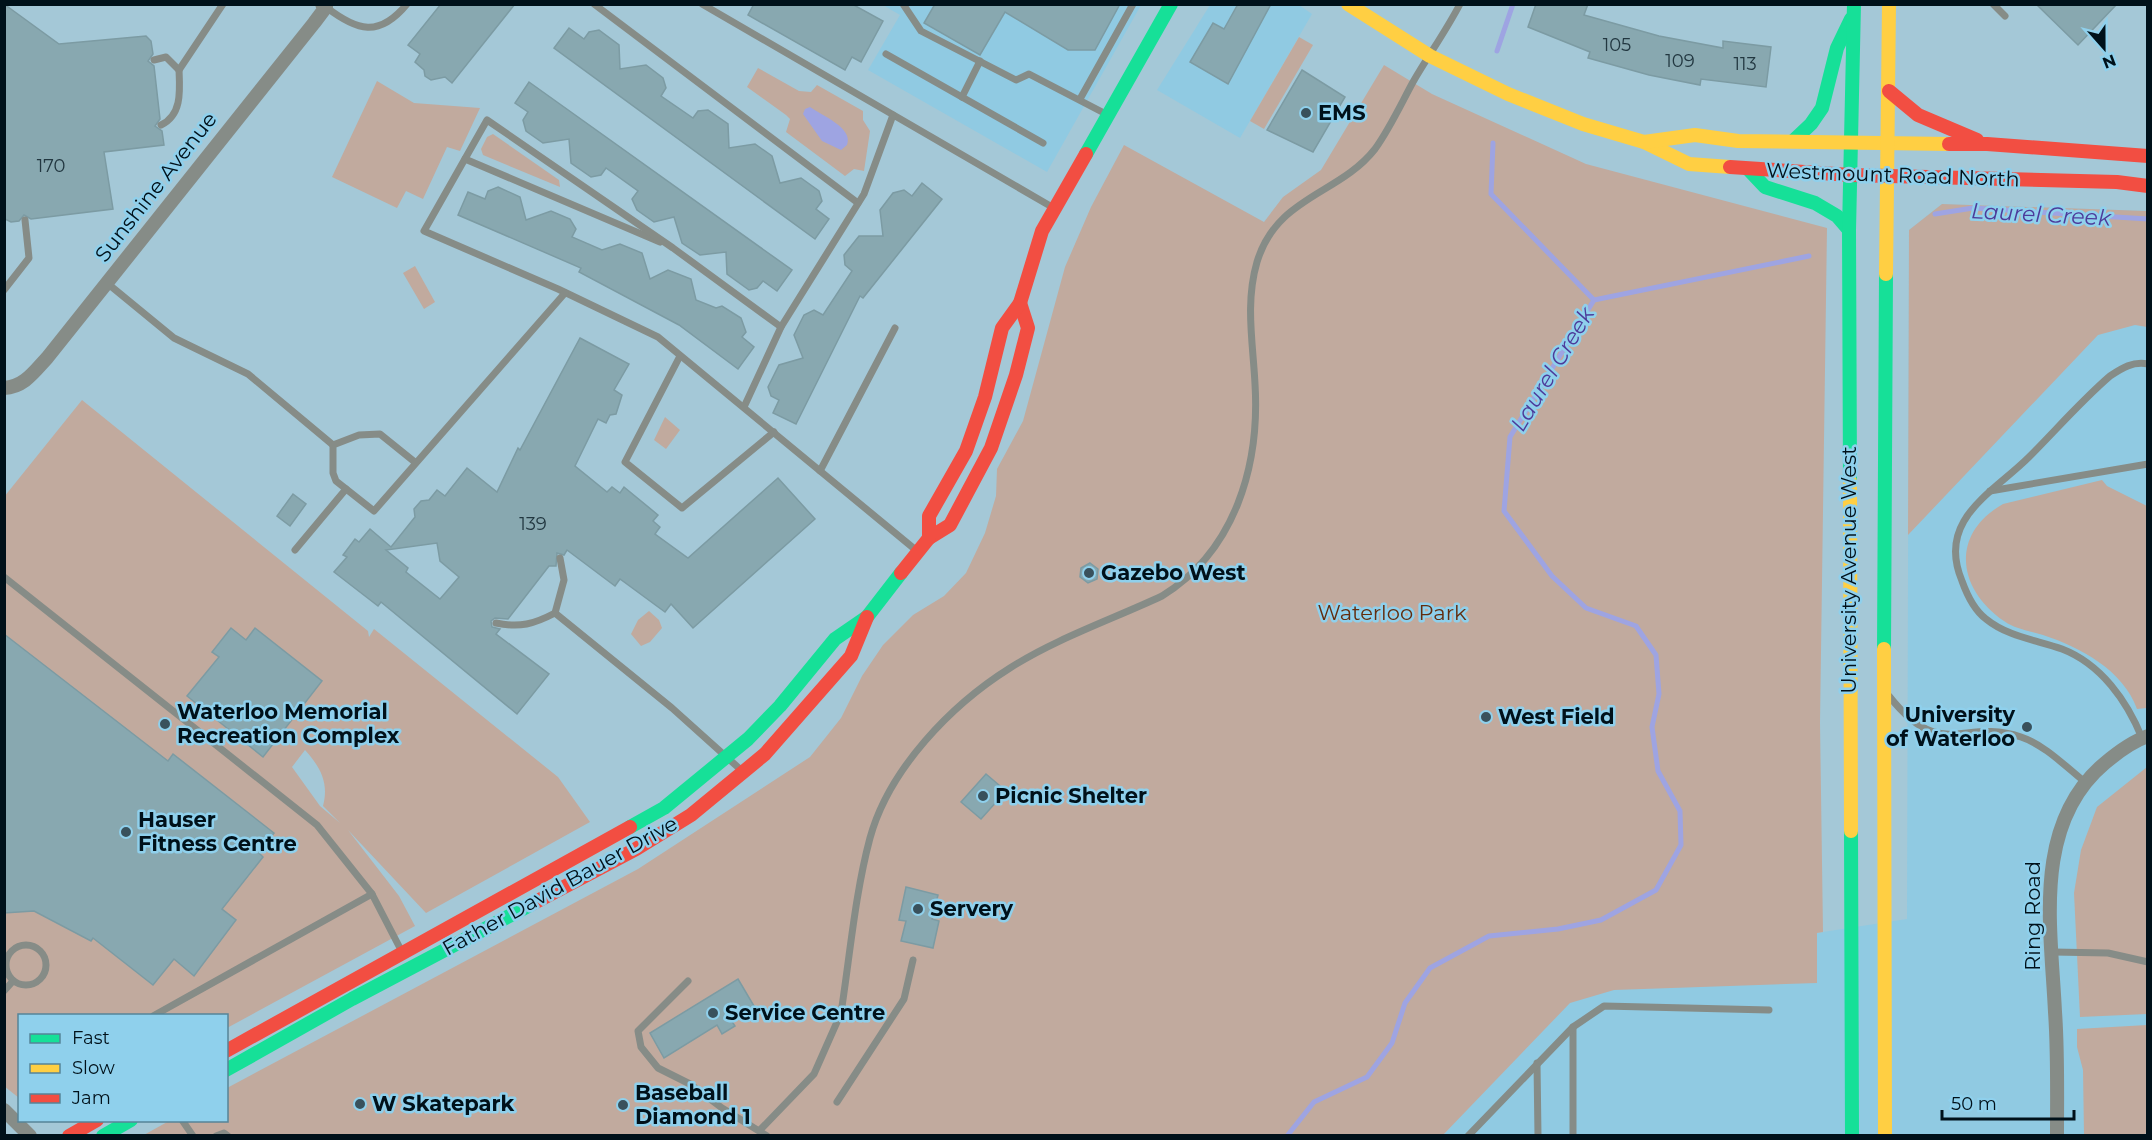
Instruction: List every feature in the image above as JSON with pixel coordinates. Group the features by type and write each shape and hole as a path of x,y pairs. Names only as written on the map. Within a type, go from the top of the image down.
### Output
{"main road":[{"name":"Father David Bauer Drive","path":"929,538 929,516 966,451 985,397 1002,328 1020,303 1042,231 1171,4"},
{"name":"Westmount Road North","path":"1348,4 1430,57 1508,94 1572,120 1644,142 1689,164 1887,177 2117,182 2148,186"},
{"name":"University Avenue West","path":"1886,1136 1885,690 1889,4"},
{"name":"University Avenue West","path":"1852,1136 1849,230 1853,144 1854,9"},
{"path":"1793,141 1811,124 1822,108 1837,48 1854,9"},
{"path":"1889,91 1918,115 1988,144"},
{"name":"Westmount Road North","path":"1644,142 1695,135 1738,141 1988,144 2148,156"},
{"path":"1748,169 1765,187 1815,203 1838,216 1849,230"},
{"name":"Father David Bauer Drive","path":"228,1050 664,808 728,756 780,706 835,639 867,617 929,538 950,525 991,448 1016,375 1028,328 1020,303"},
{"name":"Father David Bauer Drive","path":"228,1069 411,968 636,849 691,814 744,773 797,719 851,656 867,617"},
{"path":"69,1136 94,1122"},
{"path":"103,1136 128,1122"}],"street":[{"name":"Sunshine Avenue","path":"10,388 28,379 107,283 324,6"},
{"name":"Ring Road","path":"2057,1136 2051,862 2062,820 2085,782 2125,747 2145,737"},
{"path":"4,1110 30,1136"}],"lane":[{"path":"161,125 171,120 177,108 180,92 179,70 224,4"},
{"path":"324,6 349,23 369,27 384,26 407,4"},
{"path":"594,4 858,203"},
{"path":"702,4 1055,208"},
{"path":"903,4 921,31 1016,80 1029,74 1108,115"},
{"path":"1080,99 1133,4"},
{"path":"760,1130 814,1074 837,1026 842,1013 871,836 894,786 915,755 974,694 1010,667 1162,596 1184,583 1216,548 1232,518 1251,455 1256,407 1250,302 1254,275 1262,248 1283,218 1302,201 1342,178 1374,150 1460,4"},
{"path":"1993,4 2005,16"},
{"path":"886,54 1043,143"},
{"path":"154,60 166,57 179,70"},
{"path":"962,97 980,61"},
{"path":"744,407 781,327 864,194 893,115"},
{"path":"781,327 673,248 487,120 424,231 658,337 919,553"},
{"path":"465,159 673,248"},
{"path":"4,290 29,258 25,220"},
{"path":"107,283 174,338 248,374 333,445"},
{"path":"333,445 333,473 336,481 374,511 565,293"},
{"path":"820,471 895,328"},
{"path":"680,356 626,462 682,508 774,432"},
{"path":"2145,737 2131,710 2093,669 2063,649 2001,628 1986,620 1975,608 1959,575 1956,543 1963,521 1987,492 2028,458 2079,404 2123,367 2140,363 2148,364"},
{"path":"333,445 359,435 380,434 416,463"},
{"path":"1987,492 2148,464"},
{"path":"295,550 346,489"},
{"path":"496,623 515,627 529,626 555,613 564,580 560,558"},
{"path":"4,577 317,825 372,894 411,968"},
{"path":"555,613 728,756 744,773"},
{"path":"1885,690 1911,722 1928,731 1949,735 1995,733 2021,737 2034,742 2085,782"},
{"path":"157,1014 372,894"},
{"path":"20,945 34,946 40,950 46,961 43,976 29,985 13,981 7,973 5,963 10,952 20,945"},
{"path":"2053,952 2108,953 2148,962"},
{"path":"837,1102 904,999 913,960"},
{"path":"4,991 13,981"},
{"path":"688,981 638,1030 641,1047 658,1068 690,1084 722,1108 767,1136"},
{"path":"1468,1136 1573,1027 1604,1005 1769,1010"},
{"path":"1573,1027 1574,1136"},
{"path":"1537,1063 1538,1136"},
{"path":"184,1122 194,1136"},
{"path":"216,1136 224,1133 228,1136"}],"shaded area":[{"path":"883,5 1141,5 1047,172 868,70 900,15"},
{"path":"1210,5 1299,5 1312,14 1240,138 1157,90"},
{"path":"810,107 846,133 847,145 841,150 822,141 803,114 805,109"},
{"name":"University of Waterloo","path":"1942,204 2147,211 2147,1135 1443,1136 1570,985 1823,932 1907,919 1909,230"}],"green space":[{"path":"1299,37 1313,45 1264,129 1250,121"},
{"name":"Waterloo Park","path":"1384,65 1432,94 1586,164 1827,228 1820,723 1823,932 1817,933 1817,983 1614,990 1570,1003 1443,1135 142,1136 167,1122 228,1122 228,1087 638,869 810,757 841,718 862,676 883,645 913,615 944,596 966,573 985,533 996,496 997,469 1023,421 1065,267 1091,207 1124,145 1264,222 1283,197 1321,170"},
{"path":"758,68 799,91 811,92 817,85 863,111 863,120 870,131 864,171 854,169 845,176 786,132 790,119 747,87"},
{"path":"377,81 414,103 480,108 460,151 447,147 423,199 406,191 397,208 332,177"},
{"path":"493,134 559,180 560,187 483,155 481,149 487,137"},
{"path":"1942,204 2147,211 2147,327 2135,325 2098,335 1908,535 1909,230"},
{"path":"415,266 435,302 424,309 403,273"},
{"name":"Waterloo Memorial Recreation Complex","path":"82,400 368,631 369,637 374,629 558,777 590,822 426,913 348,830 399,896 415,926 228,1027 228,1014 18,1014 18,1097 4,1086 4,497","holes":["305,750 319,770 325,790 323,806 340,823 320,806 292,767"]},
{"path":"665,417 680,430 666,449 654,440"},
{"path":"2102,480 2107,486 2147,506 2147,708 2137,709 2122,683 2099,662 2085,653 2057,640 2008,624 1988,608 1969,578 1966,562 1968,546 1974,530 1986,516 2003,504"},
{"path":"649,611 659,620 662,628 650,642 641,646 631,634 638,620"},
{"path":"2147,767 2147,1014 2080,1017 2074,893 2081,850 2097,807"},
{"path":"2147,1025 2148,1128 2145,1135 2084,1135 2083,1070 2077,1047 2077,1029"}],"building":[{"path":"4,4 59,44 146,36 151,41 153,54 148,61 154,66 160,119 155,126 162,131 164,145 104,152 113,209 31,219 24,215 19,221 11,222 5,219"},
{"path":"441,4 515,4 452,83 445,77 431,80 425,76 424,70 415,62 420,54 408,45"},
{"path":"754,4 852,4 883,21 861,62 852,57 845,70 748,15"},
{"path":"935,4 1120,4 1095,50 1068,50 1005,12 980,55 924,23"},
{"path":"1238,4 1271,4 1228,84 1190,62 1213,23 1224,29"},
{"path":"1536,4 1588,4 1584,15 1659,36 1723,48 1723,41 1771,47 1766,87 1701,79 1700,85 1649,75 1588,58 1590,52 1528,27"},
{"path":"2036,4 2117,4 2078,45"},
{"path":"569,28 584,39 589,32 599,30 619,45 620,69 646,65 663,78 666,88 661,96 693,118 698,111 708,110 728,124 729,148 755,144 772,156 780,183 801,178 819,191 822,201 816,209 829,219 815,239 554,48"},
{"name":"EMS","path":"1302,70 1345,97 1313,152 1267,130"},
{"path":"529,82 792,270 777,291 763,281 757,288 749,290 727,274 726,252 700,255 682,243 674,217 654,222 637,210 632,199 638,191 606,168 601,175 591,177 571,163 569,139 543,143 526,131 523,120 528,112 515,103"},
{"path":"922,183 942,199 863,298 860,296 796,424 773,413 779,400 771,396 768,387 779,365 803,358 794,335 804,315 814,310 823,315 852,271 845,265 844,255 859,236 883,236 880,210 893,193 904,190 912,196"},
{"path":"498,187 520,197 526,220 551,211 570,219 576,229 572,237 602,250 620,244 642,253 650,279 668,270 691,279 696,300 716,308 722,306 741,318 746,332 742,337 754,347 738,369 679,325 579,272 581,268 458,215 468,192 485,199 488,191"},
{"path":"580,338 629,364 614,390 622,395 616,414 610,415 606,423 598,419 575,466 607,492 612,487 620,493 624,487 658,515 653,521 660,527 655,534 688,558 778,478 815,519 693,628 671,604 665,612 620,579 615,586 567,550 564,555 557,553 556,566 549,566 508,619 495,618 491,621 492,627 500,629 496,634 549,674 517,714 381,602 378,606 334,572 347,557 343,555 355,539 359,542 370,529 391,547 415,517 414,509 421,501 429,500 437,490 445,496 467,468 497,492 518,448 520,450","holes":["437,543 440,561 459,577 440,599 406,572 408,568 386,550"]},
{"path":"293,494 306,504 290,526 277,516"},
{"name":"Gazebo West","path":"1090,563 1098,569 1097,579 1088,583 1080,577 1081,568"},
{"path":"231,628 246,640 255,628 322,681 263,757 187,696 219,657 212,652"},
{"path":"4,634 168,761 173,754 274,833 258,852 263,857 222,909 236,920 194,976 174,959 153,985 93,938 91,941 34,911 4,913"},
{"name":"Picnic Shelter","path":"986,774 1006,791 981,819 961,802"},
{"name":"Servery","path":"906,887 938,895 932,919 939,921 933,948 901,941 906,921 899,920"},
{"name":"Service Centre","path":"738,979 754,1006 731,1020 735,1026 722,1034 717,1025 664,1058 650,1033"}],"waterway":[{"path":"1497,51 1513,4"},
{"path":"1493,143 1491,194 1594,300"},
{"name":"Laurel Creek","path":"1935,214 1973,208 2148,219"},
{"name":"Laurel Creek","path":"1287,1136 1314,1102 1367,1077 1392,1043 1405,1003 1430,968 1489,936 1558,929 1601,920 1656,890 1681,845 1680,811 1658,771 1652,727 1659,694 1656,655 1636,626 1586,608 1552,576 1504,511 1510,437 1594,300 1809,256"}],"traffic: fast":[{"path":"1086,154 1171,4"},
{"path":"1850,481 1849,230 1854,4"},
{"path":"1793,141 1811,124 1822,108 1837,48 1851,19"},
{"path":"1748,169 1765,187 1815,203 1837,216 1849,230"},
{"path":"1884,649 1886,274"},
{"path":"630,827 664,808 748,739 780,706 835,639 867,617 901,573"},
{"path":"1851,831 1852,1136"},
{"path":"228,1069 352,999 530,905"},
{"path":"103,1136 128,1122"}],"traffic: slow":[{"path":"1348,4 1430,56 1508,94 1583,124 1644,142 1689,164 1730,167"},
{"path":"1886,274 1889,4"},
{"path":"1644,142 1695,135 1738,141 1949,144"},
{"path":"1850,481 1851,831"},
{"path":"1884,649 1885,1136"}],"traffic: jam":[{"path":"1889,91 1918,115 1977,140"},
{"path":"1949,144 1987,144 2148,156"},
{"path":"901,573 929,538 929,516 966,451 985,397 1002,328 1020,303 1042,231 1086,154"},
{"path":"1730,167 1851,175 2117,182 2148,186"},
{"path":"929,538 950,525 991,448 1016,375 1028,328 1020,303"},
{"path":"530,905 636,849 691,815 765,754 851,656 867,617"},
{"path":"228,1050 630,827"},
{"path":"69,1136 94,1122"}],"place":[{"name":"EMS","path":"1306,113"},
{"name":"Gazebo West","path":"1089,573"},
{"name":"West Field","path":"1486,717"},
{"name":"Waterloo Memorial Recreation Complex","path":"165,724"},
{"name":"University of Waterloo","path":"2027,727"},
{"name":"Picnic Shelter","path":"983,796"},
{"name":"Hauser Fitness Centre","path":"126,832"},
{"name":"Servery","path":"918,909"},
{"name":"Service Centre","path":"713,1013"},
{"name":"W Skatepark","path":"360,1104"},
{"name":"Baseball Diamond 1","path":"623,1105"}]}
